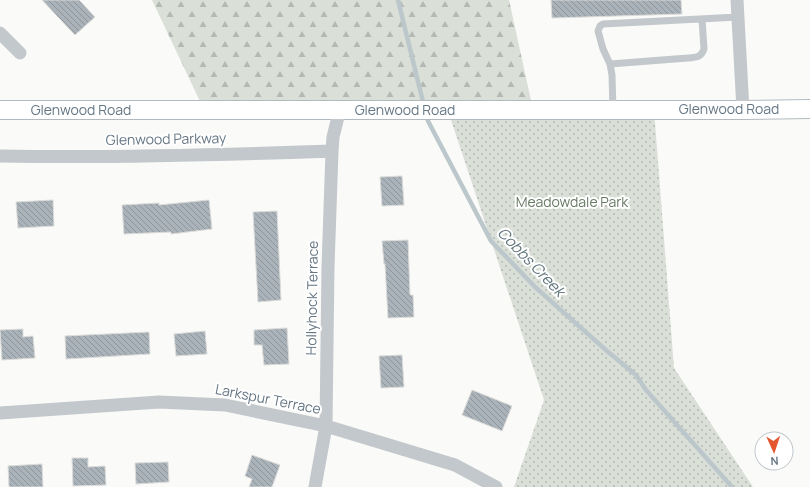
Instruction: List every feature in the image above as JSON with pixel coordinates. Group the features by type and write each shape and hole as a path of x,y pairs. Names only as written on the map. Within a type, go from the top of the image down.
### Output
{"main road":[{"name":"Glenwood Road","path":"0,110 810,109"}],"street":[{"path":"737,0 743,110"},
{"path":"0,33 20,53"},
{"name":"Hollyhock Terrace","path":"314,487 326,426 328,267 332,150 333,137 340,110"},
{"name":"Glenwood Parkway","path":"0,156 42,157 242,154 332,150"},
{"name":"Larkspur Terrace","path":"0,413 159,402 225,405 326,426 455,465 496,487"}],"lane":[{"path":"613,110 612,75 610,64 598,31 600,26 604,24 738,17"},
{"path":"610,64 700,56 704,49 702,19"}],"green space":[{"path":"152,0 509,0 534,114 206,114"},
{"name":"Meadowdale Park","path":"654,110 674,368 753,487 514,487 544,400 449,114"}],"building":[{"path":"42,0 79,0 95,17 75,35"},
{"path":"551,0 681,0 682,14 552,18"},
{"path":"402,176 404,205 382,206 380,177"},
{"path":"53,200 54,226 18,228 16,202"},
{"path":"209,200 212,229 171,234 171,232 124,234 122,205 159,203 159,205"},
{"path":"277,211 281,300 258,302 253,212"},
{"path":"408,240 410,295 413,295 414,317 388,318 385,264 382,241"},
{"path":"287,328 289,364 264,365 262,345 254,345 254,330"},
{"path":"23,329 23,337 33,336 35,358 2,360 0,330"},
{"path":"205,331 207,354 176,356 174,334"},
{"path":"149,332 150,354 66,359 65,336"},
{"path":"402,355 404,387 381,388 379,356"},
{"path":"472,390 512,406 502,431 462,415"},
{"path":"252,455 280,465 272,487 249,487 252,479 245,476"},
{"path":"72,458 88,458 88,467 105,466 106,485 73,486"},
{"path":"168,462 169,482 136,484 135,463"},
{"path":"42,464 43,487 9,487 8,466"}],"waterway":[{"name":"Cobbs Creek","path":"398,0 424,106"},
{"name":"Cobbs Creek","path":"426,114 428,121 491,241 535,287 636,375 646,390 732,487"}]}
